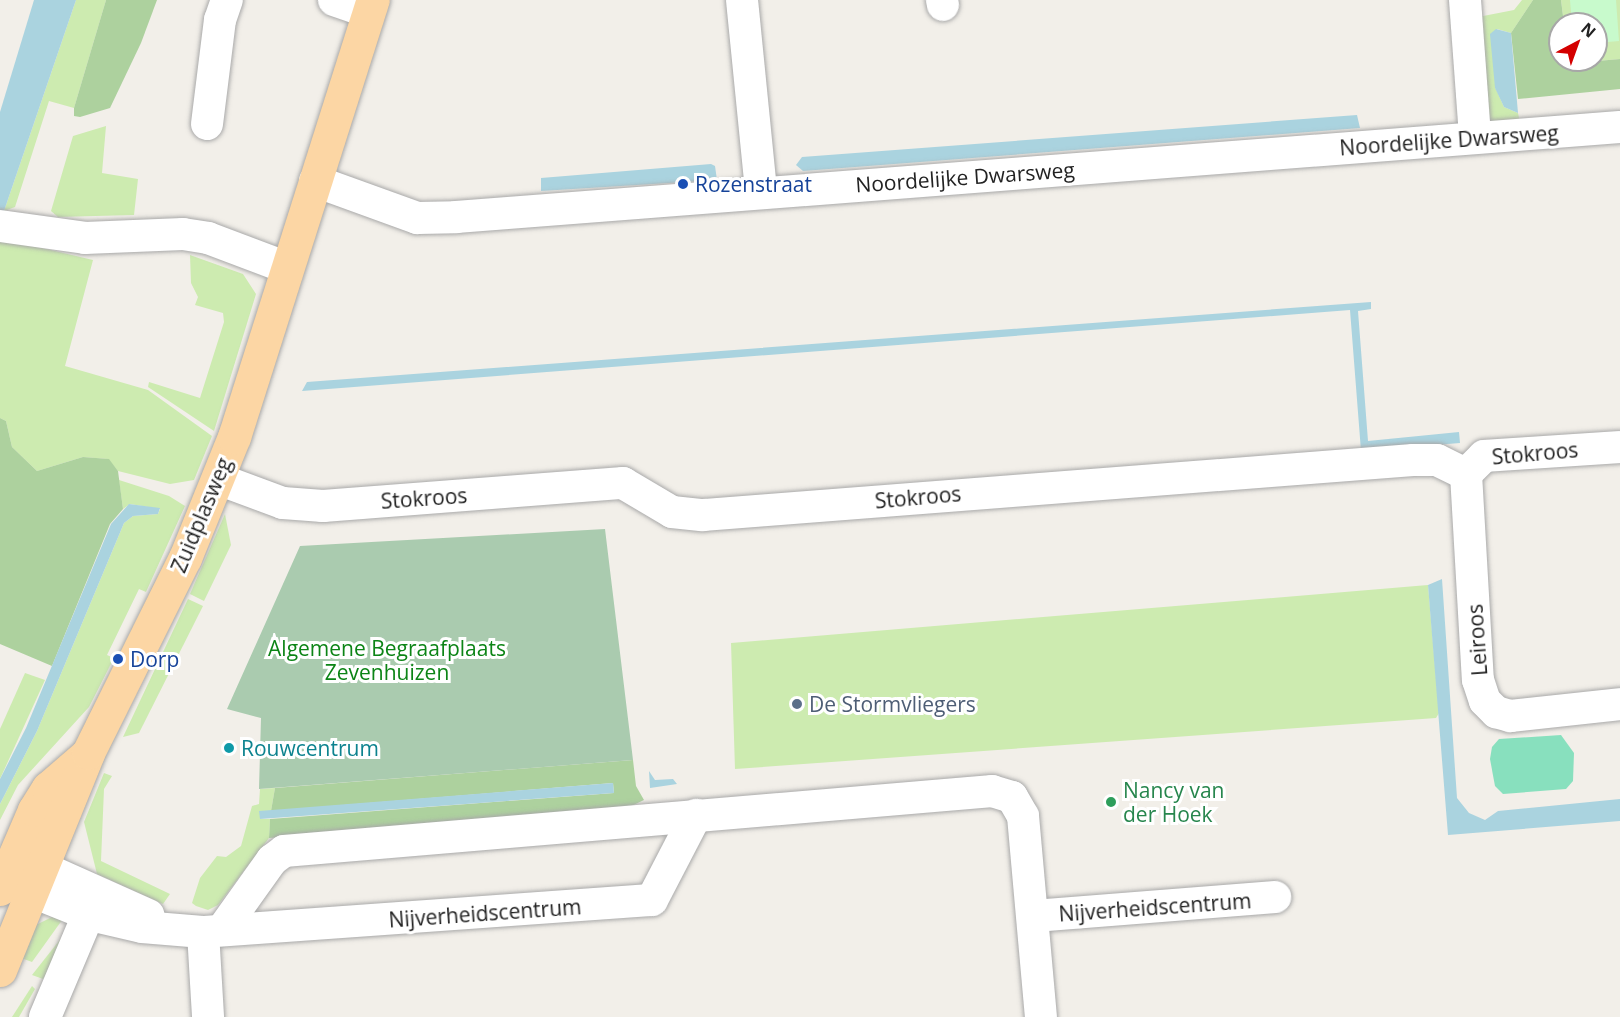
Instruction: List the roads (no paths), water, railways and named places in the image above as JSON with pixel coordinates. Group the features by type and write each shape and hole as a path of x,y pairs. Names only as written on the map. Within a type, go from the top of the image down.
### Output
{"main road":[{"name":"Zuidplasweg","path":"0,970 19,879 88,753 185,558 218,479 371,6"}],"street":[{"path":"207,124 220,20 227,0"},
{"path":"333,0 371,6"},
{"path":"742,0 761,192"},
{"path":"1465,0 1474,137"},
{"name":"Noordelijke Dwarsweg","path":"315,181 426,218 1620,127"},
{"path":"0,226 85,238 183,234 208,238 288,268"},
{"name":"Stokroos","path":"218,479 284,503 323,506 623,483 672,512 703,515 1413,460 1437,460 1466,474 1484,456 1620,447"},
{"name":"Leiroos","path":"1466,474 1478,680 1485,701 1496,712 1510,716 1620,704"},
{"name":"Nijverheidscentrum","path":"201,931 272,860 284,851 992,791 1012,797 1023,816 1034,916 1041,1017"},
{"name":"Nijverheidscentrum","path":"19,879 94,904 201,931 652,900 696,815"},
{"name":"Nijverheidscentrum","path":"1034,916 1275,897"},
{"path":"45,1017 94,904"},
{"path":"201,931 208,1017"}],"water":[{"path":"34,0 76,0 4,211 0,211 0,112"},
{"path":"1496,29 1511,33 1518,113 1504,107 1495,88 1490,34"},
{"path":"1357,115 1360,128 803,171 796,165 802,157"},
{"path":"711,164 715,166 717,180 541,191 541,178"},
{"path":"1371,302 1371,309 1358,311 1368,441 1459,432 1460,443 1361,451 1350,310 302,391 307,382"},
{"path":"129,504 160,508 158,514 133,516 124,523 37,731 0,804 0,779 26,728 111,524"},
{"path":"1442,579 1457,798 1469,813 1485,820 1498,811 1620,799 1620,821 1448,835 1428,585"},
{"path":"649,771 655,780 673,779 677,784 650,788"},
{"path":"613,783 614,793 260,819 259,811"}],"place":[{"name":"Rozenstraat","path":"683,184"},
{"name":"Dorp","path":"118,659"},
{"name":"De Stormvliegers","path":"797,704"},
{"name":"Rouwcentrum","path":"229,748"},
{"name":"Nancy van der Hoek","path":"1111,802"}],"park label":[{"name":"Algemene Begraafplaats Zevenhuizen","path":"387,660"}]}
